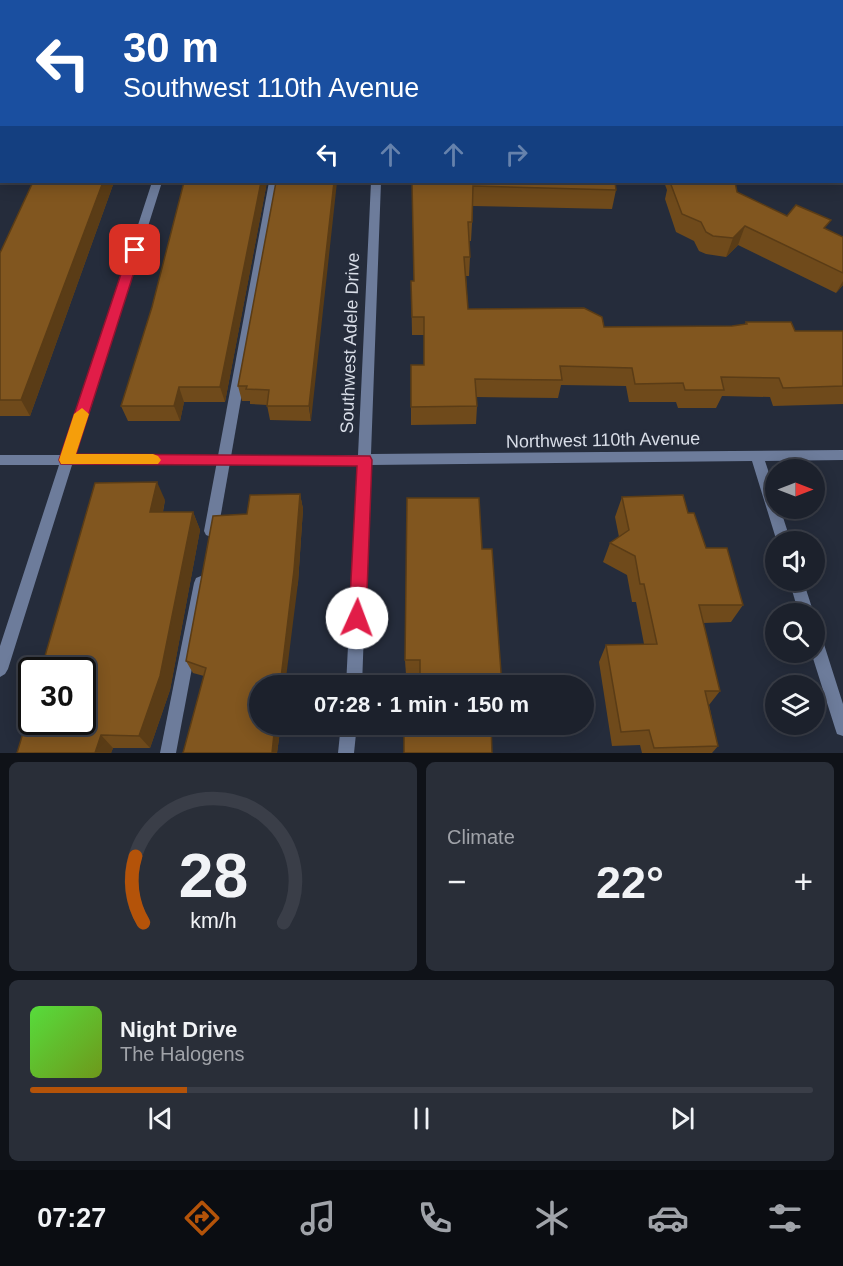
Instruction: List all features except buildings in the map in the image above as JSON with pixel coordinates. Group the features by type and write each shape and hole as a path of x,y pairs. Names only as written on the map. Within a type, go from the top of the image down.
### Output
{"street":[{"path":"0,669 157,183"},
{"path":"208,542 274,183"},
{"name":"Southwest Adele Drive","path":"354,675 376,183"},
{"name":"Northwest 110th Avenue","path":"0,459 364,460 843,455"},
{"path":"757,456 781,531"},
{"path":"168,753 204,566"},
{"path":"822,663 843,728"},
{"path":"346,753 348,735"}],"slow traffic":[{"path":"82,414 66,460 153,460"}],"route":[{"path":"135,250 66,460 364,460 357,618"}]}
